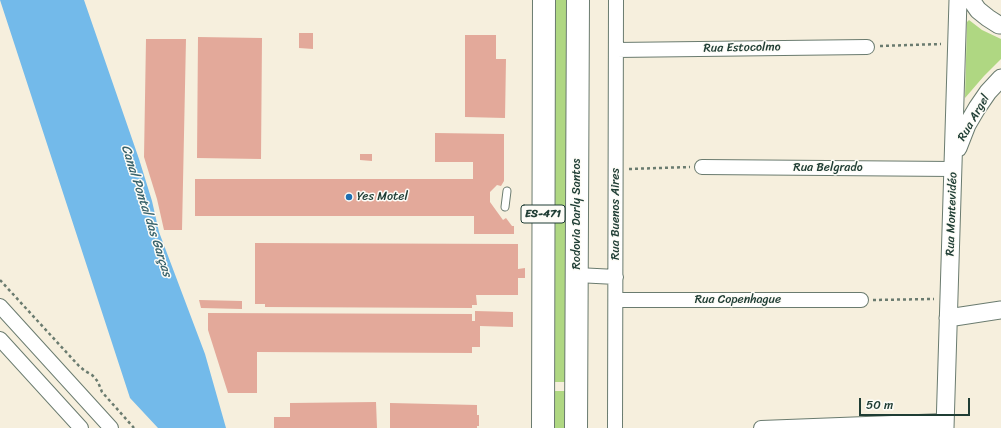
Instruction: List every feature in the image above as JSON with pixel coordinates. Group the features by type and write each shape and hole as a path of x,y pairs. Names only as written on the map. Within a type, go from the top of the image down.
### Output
{"main road":[{"name":"ES-471","path":"543,428 544,0"},
{"name":"Rodovia Darly Santos","path":"576,428 578,0"}],"street":[{"name":"Rua Buenos Aires","path":"615,428 616,0"},
{"name":"Rua Montevidéo","path":"945,425 958,0"},
{"path":"971,0 978,10 988,18 1001,25"},
{"name":"Rua Estocolmo","path":"616,50 867,47"},
{"name":"Rua Argel","path":"953,165 967,125 985,98 1001,78"},
{"name":"Rua Belgrado","path":"702,167 953,165"},
{"path":"577,275 616,277"},
{"name":"Rua Copenhague","path":"616,300 861,300"},
{"path":"0,306 111,428"},
{"path":"948,318 1001,310"},
{"path":"0,339 82,428"},
{"path":"761,428 945,425"}],"lane":[{"path":"505,207 507,191"}],"path":[{"path":"867,47 957,43"},
{"path":"616,170 702,167"},
{"path":"0,280 79,366 95,378 102,392 134,428"},
{"path":"861,300 949,299"}],"green space":[{"path":"553,0 568,0 567,382 551,382"},
{"path":"969,20 982,30 1001,39 1001,59 965,98 967,22"},
{"path":"551,391 567,391 567,428 551,428"}],"water":[{"name":"Canal Pontal das Garças","path":"0,0 84,0 139,159 152,201 159,232 205,354 226,428 158,428 130,398"}],"building":[{"path":"299,33 313,33 313,49 299,48"},
{"path":"465,35 496,35 496,59 506,59 505,118 465,117"},
{"path":"198,37 262,38 261,159 197,158"},
{"path":"146,39 186,39 182,230 164,230 157,199 144,157"},
{"path":"435,133 504,134 504,181 501,186 497,185 490,192 490,202 503,220 506,218 512,226 514,226 514,234 474,234 474,216 195,216 195,179 473,179 473,162 435,162"},
{"path":"360,154 372,154 372,161 360,160"},
{"path":"255,243 518,244 518,269 525,268 525,278 518,278 518,295 476,295 477,305 472,305 472,308 265,307 265,304 255,304"},
{"path":"199,300 242,301 242,309 201,308"},
{"path":"475,311 513,312 513,327 480,326 480,347 472,347 472,353 257,352 257,393 228,393 208,330 208,313 472,314 472,321 475,321"},
{"path":"376,402 377,428 274,428 274,417 290,417 290,403"},
{"path":"390,403 477,405 479,426 477,426 477,428 390,428"}],"place":[{"name":"Yes Motel","path":"349,197"}]}
